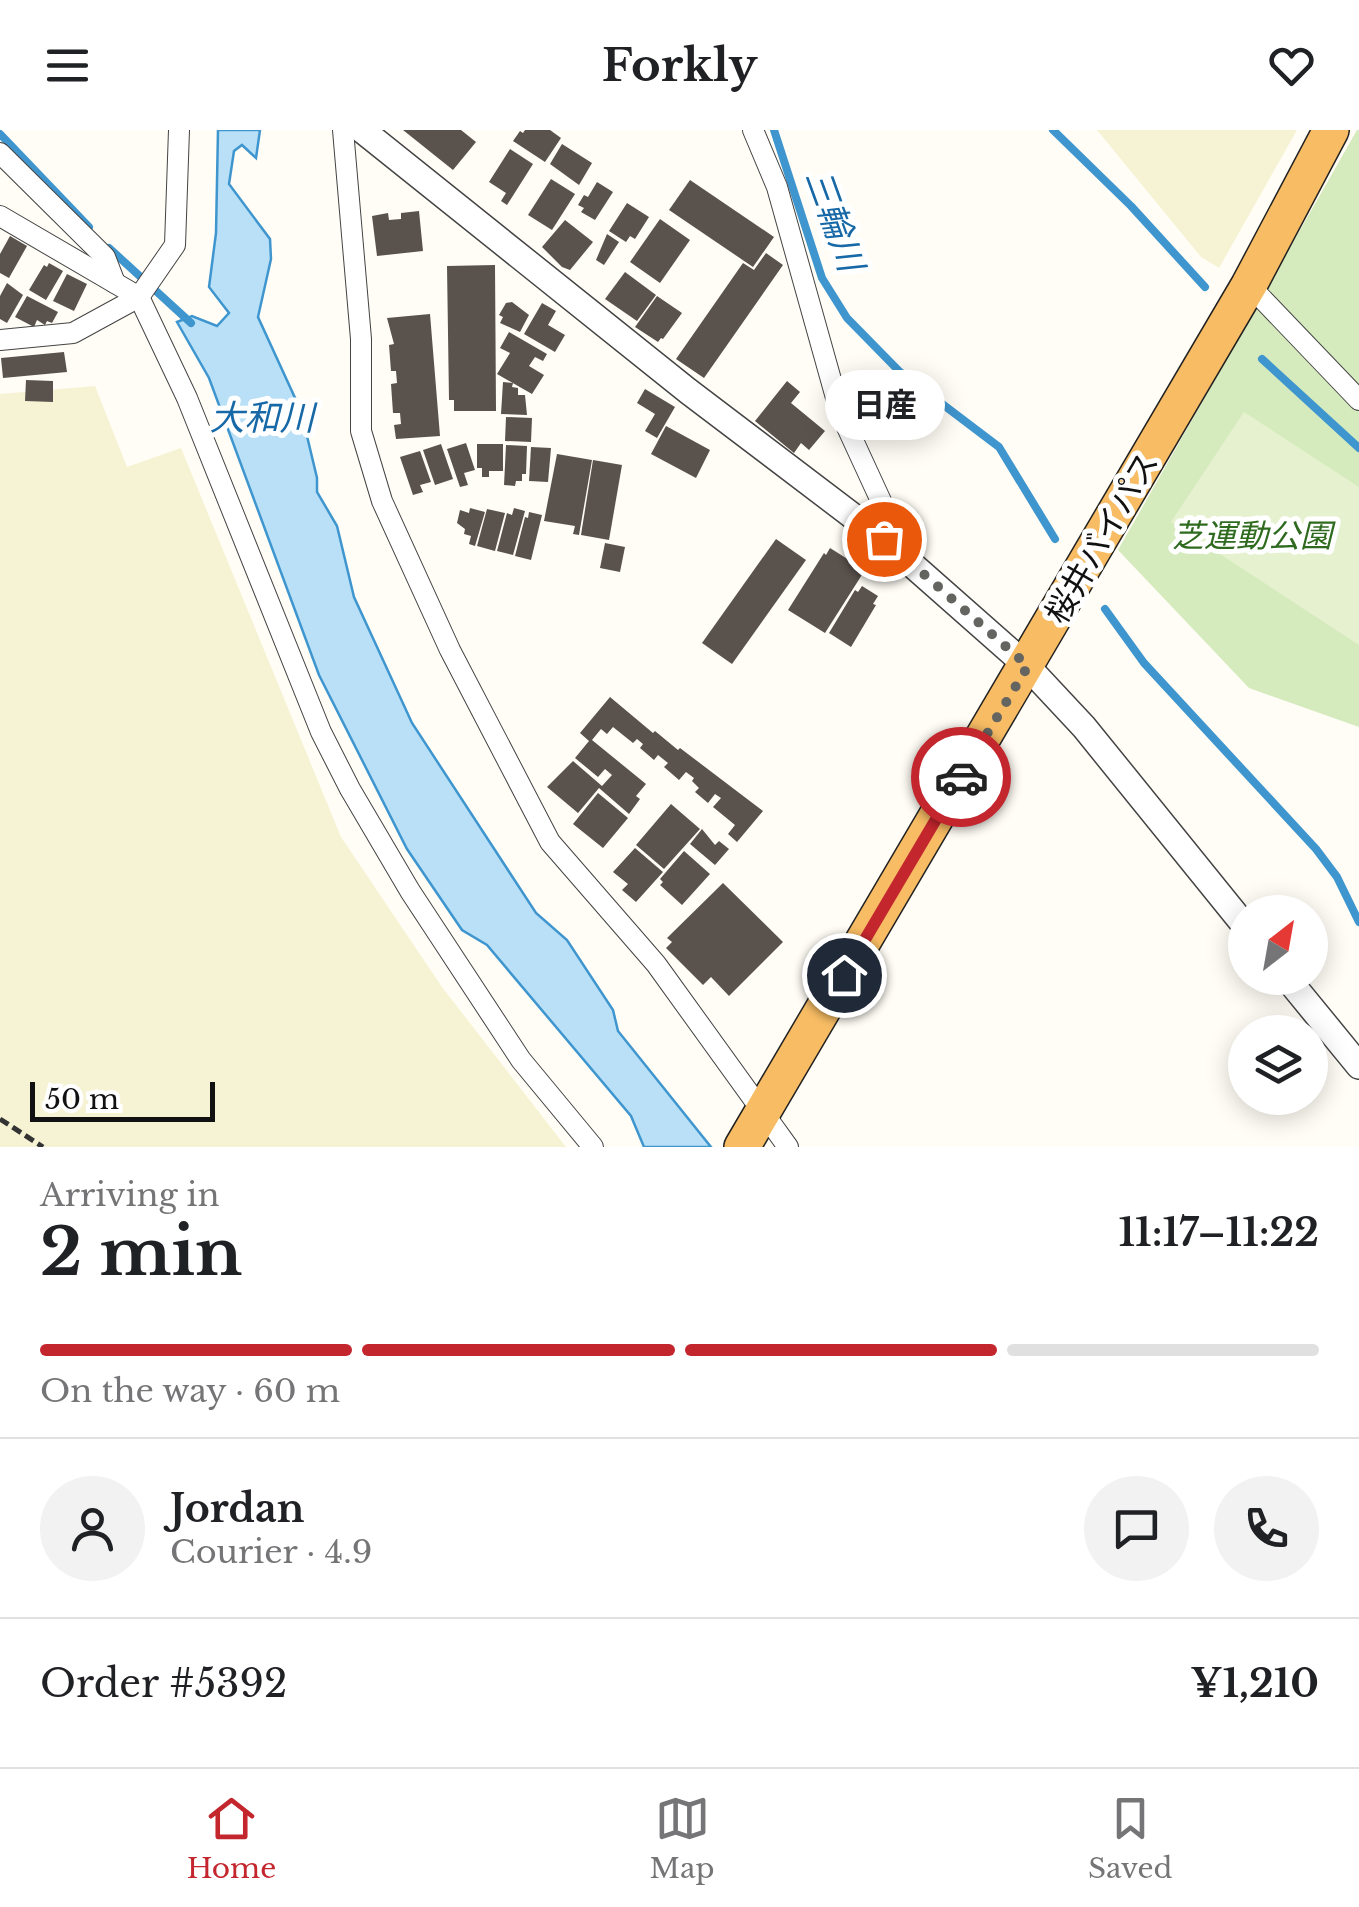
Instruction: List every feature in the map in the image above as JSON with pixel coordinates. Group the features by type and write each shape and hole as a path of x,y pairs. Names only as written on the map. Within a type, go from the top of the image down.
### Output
{"highway":[{"name":"桜井バイパス","path":"750,1133 1249,285 1331,130"}],"street":[{"path":"0,340 73,333 139,297 176,245 179,130"},
{"path":"343,130 362,339 361,431 382,501 450,650 550,842 656,964 750,1133 788,1147"},
{"path":"362,130 688,392 884,539 1028,666 1084,727 1228,905"},
{"path":"753,130 777,187 840,412 881,501 884,539"},
{"path":"0,153 106,258 115,283"},
{"path":"0,216 139,297 187,398 297,677 350,789 410,891 520,1060 593,1147"},
{"path":"1249,285 1359,400"},
{"path":"1301,995 1359,1066"}],"path":[{"path":"0,1119 43,1147"}],"shaded area":[{"path":"1097,130 1297,130 1219,268 1201,257"},
{"path":"95,386 127,467 181,448 341,837 442,987 566,1147 0,1147 0,394"}],"green space":[{"name":"芝運動公園","path":"1357,130 1359,727 1249,688 1118,550"},
{"path":"1244,412 1359,487 1359,645 1171,522"}],"water":[{"name":"大和川","path":"218,130 260,130 256,158 242,145 234,151 229,184 270,239 271,259 258,317 301,411 317,492 337,526 354,597 412,723 536,913 567,940 613,1010 618,1031 711,1147 644,1147 631,1116 487,945 462,930 407,849 319,675 209,378 177,322 192,316 217,326 229,313 209,287 216,233"}],"building":[{"path":"403,130 461,130 476,142 453,170"},
{"path":"525,130 550,130 561,138 545,162 513,141"},
{"path":"562,144 592,163 579,185 550,164"},
{"path":"510,149 533,164 507,205 501,201 506,193 489,182"},
{"path":"551,179 575,194 552,230 528,215"},
{"path":"690,180 774,237 753,267 669,210"},
{"path":"597,182 613,192 595,220 581,212 584,208 578,205"},
{"path":"627,203 649,217 635,239 630,236 626,242 609,231"},
{"path":"419,211 423,251 377,256 372,216 388,213 389,220 401,219 401,213"},
{"path":"660,219 690,240 660,283 630,262"},
{"path":"565,220 593,242 570,270 542,247"},
{"path":"607,234 619,242 604,265 596,260"},
{"path":"10,236 27,246 9,278 0,273 0,254"},
{"path":"766,253 783,265 704,378 676,359 743,263 754,270"},
{"path":"49,263 63,271 46,300 29,290"},
{"path":"495,265 496,411 454,411 454,400 449,400 447,266"},
{"path":"625,272 656,295 637,321 605,299"},
{"path":"67,274 87,284 74,311 53,301"},
{"path":"7,283 23,295 7,323 0,319 0,296"},
{"path":"27,296 58,312 52,323 47,321 45,325 37,320 34,327 15,317"},
{"path":"657,296 682,313 658,342 635,327"},
{"path":"512,302 529,315 520,332 500,323 503,317 499,315 506,303"},
{"path":"542,303 556,311 548,325 565,335 555,352 524,334"},
{"path":"430,314 440,436 396,439 394,425 401,424 400,413 393,413 391,384 397,383 396,371 391,371 389,345 394,344 387,318"},
{"path":"509,332 547,354 543,361 535,357 529,366 544,375 532,394 497,374 510,353 500,348"},
{"path":"64,352 67,372 3,378 1,358"},
{"path":"26,380 53,381 53,402 25,401"},
{"path":"787,381 800,392 791,403 825,431 809,450 801,443 794,453 755,421"},
{"path":"503,382 513,383 518,395 525,395 527,415 501,414"},
{"path":"645,389 675,407 657,438 645,431 655,414 637,403"},
{"path":"506,417 532,418 531,442 505,441"},
{"path":"666,426 710,450 696,478 651,454"},
{"path":"466,443 475,470 464,473 468,485 460,487 447,449"},
{"path":"441,444 453,479 435,485 423,450"},
{"path":"477,444 503,444 503,471 489,471 489,477 482,477 482,468 477,468"},
{"path":"506,445 527,446 526,474 515,486 504,485"},
{"path":"531,447 551,448 548,482 529,481"},
{"path":"420,451 431,482 420,485 423,492 413,495 400,457"},
{"path":"557,454 592,460 579,535 573,534 575,526 544,521"},
{"path":"593,460 622,465 609,540 581,535"},
{"path":"470,508 485,512 475,546 469,544 471,536 464,534 465,529 457,523 460,510 469,513"},
{"path":"514,508 525,511 513,555 497,551 507,513 512,515"},
{"path":"487,509 505,513 495,551 477,546"},
{"path":"529,512 542,515 531,560 515,556"},
{"path":"776,539 806,560 732,664 702,643"},
{"path":"605,543 625,547 620,572 600,568"},
{"path":"830,548 865,570 825,633 788,610"},
{"path":"862,586 878,596 851,647 829,633 855,590 858,592"},
{"path":"610,697 653,733 680,748 763,811 737,842 728,834 735,825 713,807 721,798 715,794 708,803 695,792 699,788 692,781 694,778 686,772 679,780 664,767 668,763 658,755 654,760 640,748 643,744 637,739 633,743 613,727 607,734 601,729 592,740 646,784 629,814 599,788 578,813 547,787 573,761 602,786 612,775 605,769 598,777 575,758 589,741 580,733"},
{"path":"598,793 628,818 603,848 573,824"},
{"path":"671,804 700,829 664,869 636,845"},
{"path":"702,829 715,845 719,841 729,849 715,865 690,844"},
{"path":"635,848 663,872 636,902 622,890 628,884 613,872"},
{"path":"684,851 710,874 682,905 660,885 660,879"},
{"path":"723,883 783,942 729,996 711,977 703,985 666,948 672,942 667,938"}],"waterway":[{"name":"三輪川","path":"774,130 822,278 847,318 900,372 999,447 1055,539"},
{"path":"1053,130 1131,206 1205,287"},
{"path":"0,134 89,227"},
{"path":"109,248 191,323"},
{"path":"1262,359 1359,448"},
{"name":"三輪川","path":"1105,609 1144,663 1316,849 1337,877 1359,922"}],"way so far":[{"path":"884,539 1028,666 961,777"}],"place":[{"name":"日産","path":"884,539"}],"route":[{"path":"844,975 961,777"}]}
